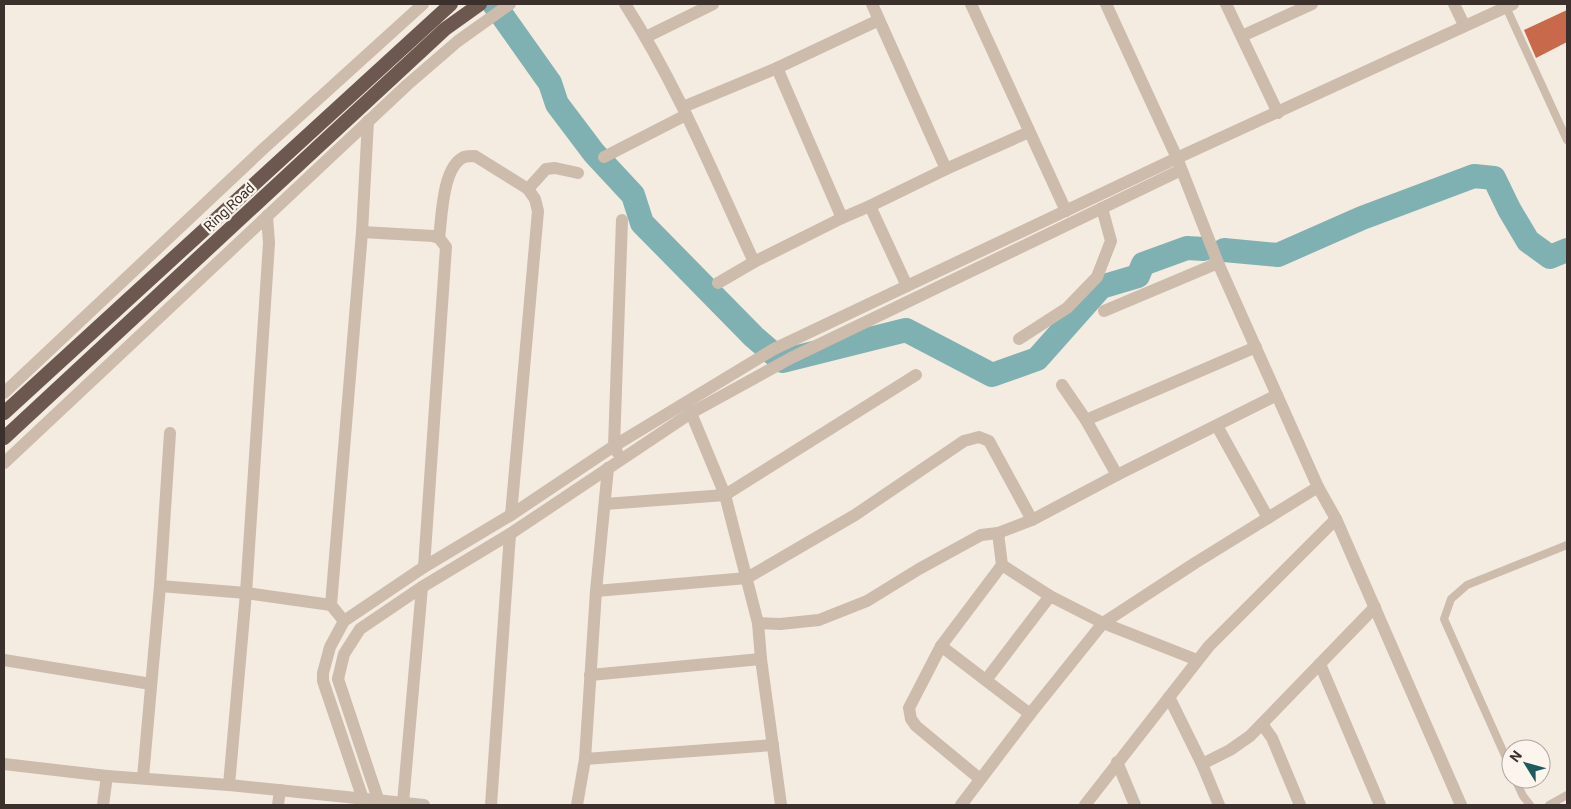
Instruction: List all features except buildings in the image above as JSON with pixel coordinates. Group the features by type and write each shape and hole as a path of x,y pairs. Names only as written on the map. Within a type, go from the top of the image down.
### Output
{"highway":[{"name":"Ring Road","path":"4,413 450,4"},
{"name":"Ring Road","path":"4,438 368,99 445,29 480,4"}],"street":[{"path":"4,393 262,150 422,4"},
{"path":"4,463 422,72 471,31 510,4"},
{"path":"625,4 646,37 684,111 754,262"},
{"path":"646,37 713,4"},
{"path":"872,4 946,169"},
{"path":"971,4 1066,211"},
{"path":"1106,4 1179,164 1218,263 1318,487 1336,520 1461,805"},
{"path":"1226,4 1278,113"},
{"path":"1242,36 1288,9 1312,4"},
{"path":"1454,4 1464,25"},
{"path":"379,803 338,679 344,654 360,629 422,587 510,534 691,413 772,368 1102,208 1179,164 1278,113 1509,5"},
{"path":"604,157 684,111 880,20"},
{"path":"777,68 842,218"},
{"path":"331,605 362,232 368,121"},
{"path":"718,283 754,262 842,218 1029,132"},
{"path":"439,238 448,177 453,166 464,158 475,156 528,189 535,199 538,211 511,515"},
{"path":"363,802 322,681 330,647 344,621 424,567 511,515 614,446 774,349 1066,211 1179,164"},
{"path":"528,189 546,169 555,168 578,172"},
{"path":"870,206 907,286"},
{"path":"1018,339 1067,308 1097,277 1111,241 1102,208"},
{"path":"229,785 246,593 269,244 267,216"},
{"path":"622,220 614,446 622,459"},
{"path":"362,232 432,236 439,238 446,247 424,567"},
{"path":"1104,311 1218,263"},
{"path":"1086,420 1256,347"},
{"path":"605,504 725,495 916,375"},
{"path":"1062,386 1086,420 1117,474"},
{"path":"758,623 780,624 819,620 867,601 918,569 981,535 998,533 1032,520 1117,474 1218,426 1277,395"},
{"path":"691,413 725,495 758,623 761,659 781,805"},
{"path":"1218,426 1268,518"},
{"path":"143,777 160,586 170,433"},
{"path":"596,591 747,578 855,515 964,441 979,438 989,441 1032,520"},
{"path":"577,805 585,759 596,591 608,468"},
{"path":"961,805 1030,714 1103,623 1195,563 1318,487"},
{"path":"1085,805 1197,660 1336,520"},
{"path":"980,779 916,726 911,719 909,708 941,646 1002,565 998,533"},
{"path":"491,805 510,534"},
{"path":"1002,565 1050,596 1103,623 1197,660"},
{"path":"160,586 246,593 331,605 344,621"},
{"path":"403,803 422,587"},
{"path":"986,680 1050,596"},
{"path":"1202,764 1230,750 1250,736 1375,607"},
{"path":"941,646 1030,714"},
{"path":"590,675 761,659"},
{"path":"4,660 151,684"},
{"path":"1320,664 1380,805"},
{"path":"1169,697 1202,764 1219,805"},
{"path":"1262,724 1272,738 1300,805"},
{"path":"585,759 774,745"},
{"path":"1117,762 1135,805"},
{"path":"4,764 107,776 143,777 280,790 363,802 424,805"},
{"path":"103,805 107,776"},
{"path":"278,805 280,790"}],"lane":[{"path":"1509,5 1567,140"},
{"path":"1501,747 1444,619 1450,599 1467,585 1567,545"},
{"path":"1520,789 1530,805"},
{"path":"1549,805 1567,795"}],"waterway":[{"path":"494,4 550,83 557,104 594,153 633,195 642,223 754,337 782,361 906,330 992,375 1037,359 1101,287 1138,276 1143,264 1187,248 1204,249"},
{"path":"1224,250 1278,255 1362,218 1474,176 1494,178 1509,209 1528,241 1550,257 1567,250"}]}
